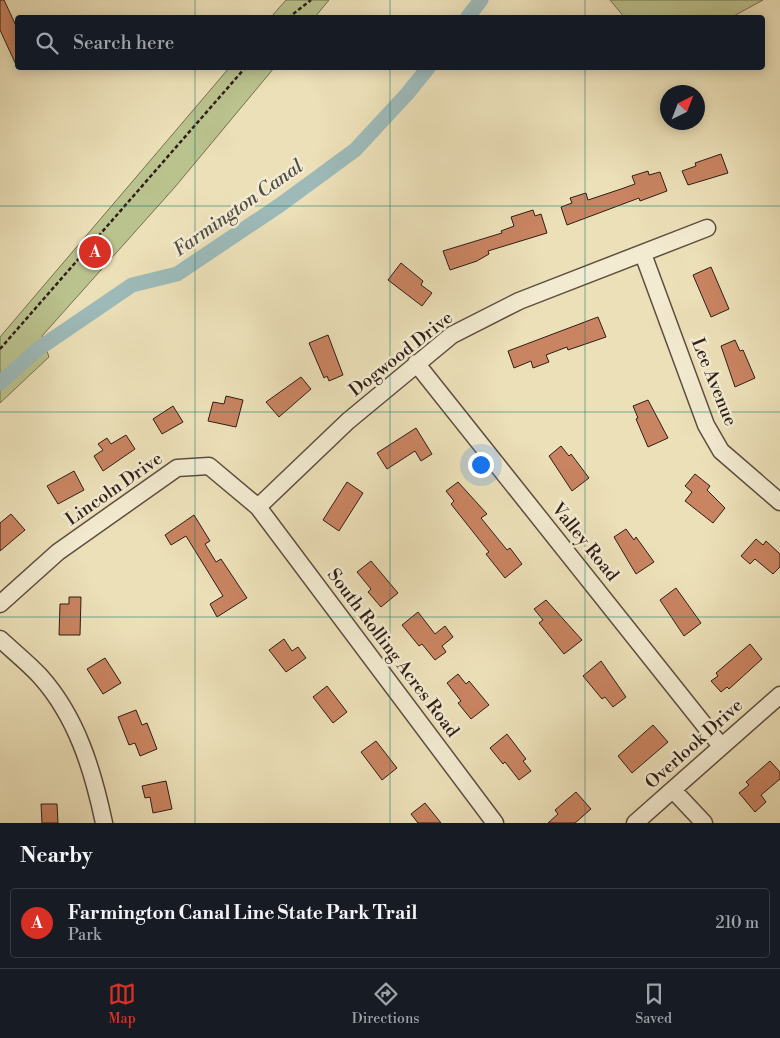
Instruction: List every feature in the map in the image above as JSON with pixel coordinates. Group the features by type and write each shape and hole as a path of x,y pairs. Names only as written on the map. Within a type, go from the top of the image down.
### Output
{"street":[{"name":"Dogwood Drive","path":"258,507 348,421 452,335 519,301 707,228"},
{"name":"Lee Avenue","path":"643,254 706,425 722,451 780,502"},
{"name":"Valley Road","path":"416,363 721,746"},
{"name":"Lincoln Drive","path":"0,604 58,552 178,468 209,466 258,507"},
{"name":"South Rolling Acres Road","path":"258,507 495,823"},
{"path":"0,639 40,677 72,723 95,778 104,823"},
{"name":"Overlook Drive","path":"635,823 780,695"},
{"path":"673,790 704,823"}],"path":[{"path":"292,15 310,0"},
{"path":"0,349 243,70"}],"green space":[{"path":"286,0 329,0 317,15 273,15"},
{"path":"610,0 763,0 736,15 622,15"},
{"path":"227,70 272,70 175,187 42,336 49,357 0,403 0,337"}],"building":[{"path":"0,0 4,0 15,24 15,62 0,30"},
{"path":"721,154 728,173 688,185 682,171 696,166 695,163"},
{"path":"648,171 649,175 660,172 667,191 640,201 639,198 567,225 561,207 572,203 570,198 586,193 588,200 621,189 635,184 632,176"},
{"path":"533,210 535,216 541,214 547,233 488,251 489,254 477,261 450,270 443,251 502,233 501,231 514,226 511,217"},
{"path":"401,263 423,281 421,285 432,293 422,306 388,280"},
{"path":"711,267 729,309 711,317 693,275"},
{"path":"598,317 606,337 568,350 567,347 546,355 549,362 533,368 531,361 514,368 508,351"},
{"path":"328,335 343,375 329,381 327,376 324,378 309,343"},
{"path":"735,340 740,351 743,350 755,378 735,387 721,346"},
{"path":"301,377 311,389 279,417 266,402"},
{"path":"226,396 243,400 236,427 208,421 213,402 224,404"},
{"path":"648,400 668,438 648,447 636,419 638,418 633,406"},
{"path":"173,406 183,422 162,434 153,419"},
{"path":"416,428 432,454 421,461 415,451 387,469 377,453"},
{"path":"126,435 135,449 103,471 94,456 103,450 98,444 107,438 111,444"},
{"path":"561,446 569,456 571,454 589,478 572,491 549,456"},
{"path":"74,471 84,490 58,504 47,486"},
{"path":"695,474 710,486 707,490 725,508 713,523 685,501 692,492 685,486"},
{"path":"347,482 363,493 339,531 323,520"},
{"path":"458,482 487,514 481,518 507,550 510,548 522,564 505,578 486,554 489,552 451,504 454,501 446,491"},
{"path":"11,514 25,530 0,551 0,523"},
{"path":"194,515 210,541 205,544 216,562 221,559 247,598 217,617 210,604 223,596 186,536 171,545 165,535"},
{"path":"626,529 634,540 636,537 654,562 636,574 614,537"},
{"path":"756,539 763,545 766,541 780,554 780,567 773,574 755,559 750,564 741,556"},
{"path":"371,561 398,593 381,607 368,592 371,589 357,572"},
{"path":"676,588 701,623 684,636 660,600"},
{"path":"69,597 81,597 80,635 59,635 60,604 69,604"},
{"path":"546,600 582,640 564,654 539,623 543,620 534,609"},
{"path":"418,612 435,634 445,626 453,637 442,646 446,652 435,660 422,644 419,646 402,625"},
{"path":"284,639 292,651 298,647 306,658 286,672 269,650"},
{"path":"750,644 762,659 729,689 727,687 721,692 711,681 718,676 716,673"},
{"path":"105,658 121,683 103,694 87,669"},
{"path":"601,661 626,697 613,707 605,697 602,699 583,676"},
{"path":"458,674 466,684 469,681 489,705 471,719 458,703 461,701 447,683"},
{"path":"327,686 347,712 333,723 313,697"},
{"path":"136,710 142,725 147,723 157,749 140,756 135,743 129,745 118,717"},
{"path":"653,725 668,742 632,773 618,756"},
{"path":"507,734 526,759 523,761 531,771 519,780 505,762 503,764 490,748"},
{"path":"376,741 397,768 382,780 361,752"},
{"path":"770,761 780,772 780,779 761,795 766,802 755,812 739,793 749,785 746,782"},
{"path":"166,781 172,809 153,813 150,797 145,798 142,786"},
{"path":"576,792 591,809 575,823 548,823 558,814 555,810"},
{"path":"425,803 441,823 418,823 411,814"},
{"path":"41,804 57,804 58,823 42,823"}],"waterway":[{"name":"Farmington Canal","path":"469,15 481,0"},
{"name":"Farmington Canal","path":"0,383 38,349 132,285 177,274 280,205 355,150 407,94 426,70"}],"place":[{"name":"Farmington Canal Line State Park Trail","path":"95,252"}]}
